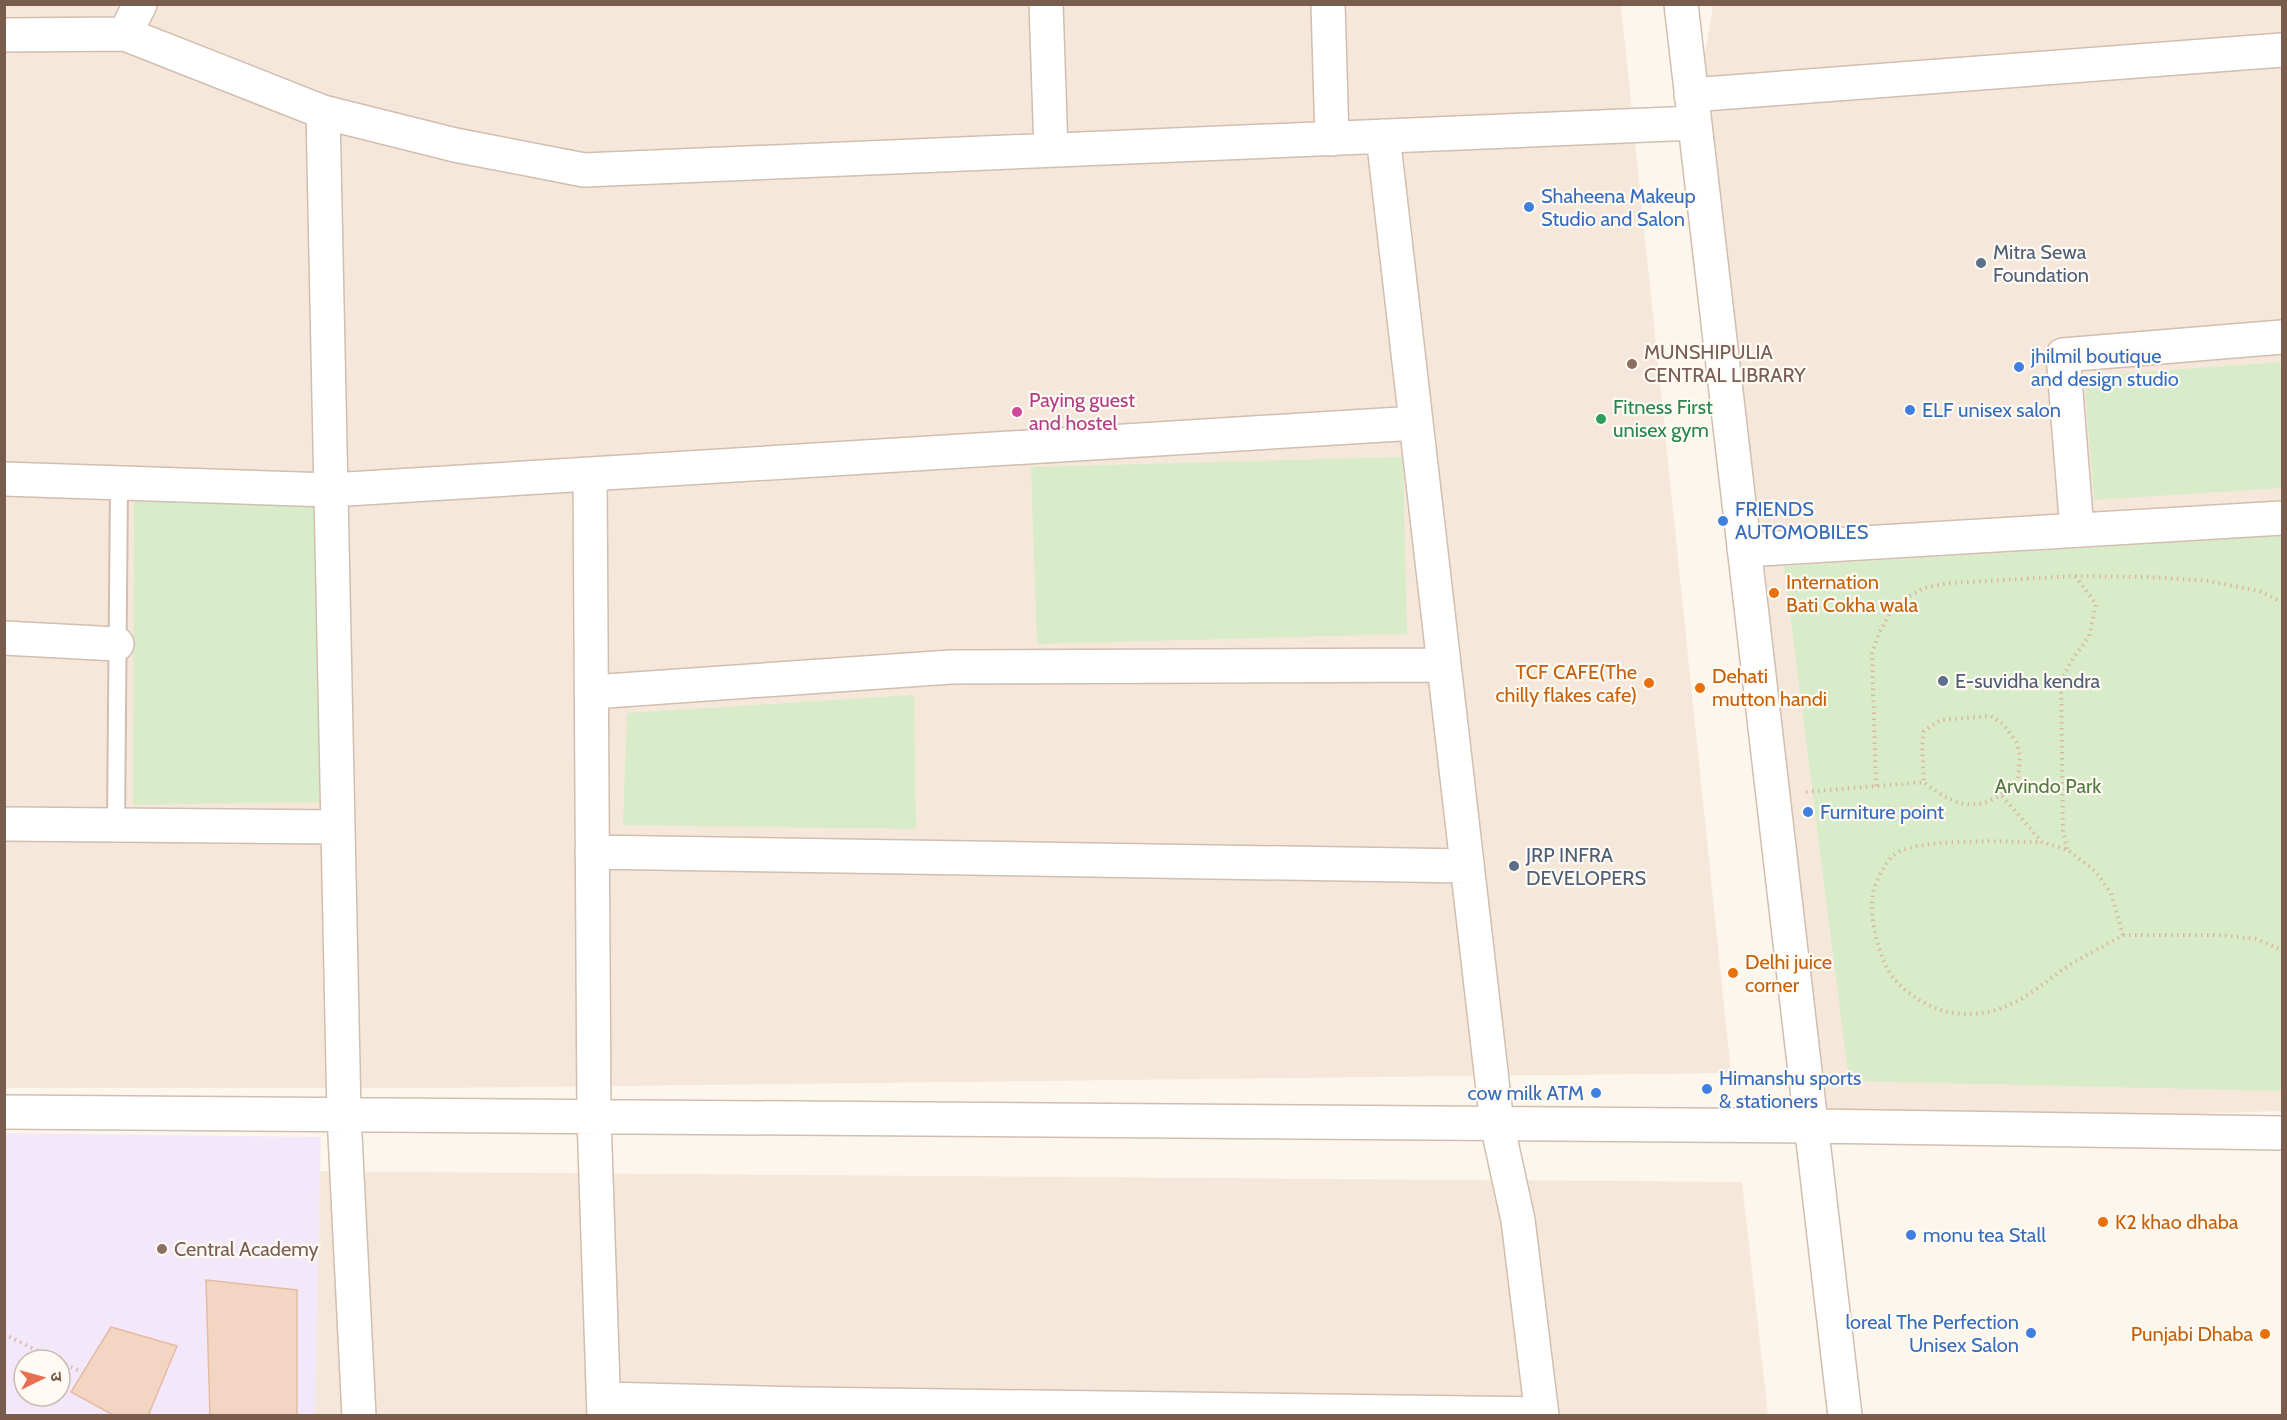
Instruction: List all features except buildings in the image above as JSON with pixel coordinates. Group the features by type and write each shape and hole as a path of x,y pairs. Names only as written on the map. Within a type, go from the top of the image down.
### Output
{"street":[{"path":"125,34 140,4"},
{"path":"1046,4 1051,150"},
{"path":"1328,4 1332,139"},
{"path":"1681,4 1845,1416"},
{"path":"4,35 125,34 323,112 454,145 584,170 1383,136 1693,109 2283,50"},
{"path":"323,112 344,1115 359,1416"},
{"path":"590,474 594,1117 604,1408 1542,1415 1518,1220 1497,1124 1383,136"},
{"path":"2077,530 2063,355 2283,337"},
{"path":"4,479 331,490 1416,423"},
{"path":"1744,550 2283,518"},
{"path":"4,638 117,644"},
{"path":"591,692 951,667 1444,665"},
{"path":"4,824 338,827"},
{"path":"592,852 1467,866"},
{"path":"4,1112 1811,1126 2283,1133"}],"lane":[{"path":"116,825 119,483"}],"path":[{"path":"1876,786 1872,654 1879,633 1895,604 1924,588 1949,583 2075,576 2209,581 2259,591 2283,602"},
{"path":"2068,850 2063,831 2061,680 2089,637 2096,604 2075,576"},
{"path":"1773,798 1812,790 1924,782 1941,796 1958,804 1982,803 2002,795 2018,781 2020,757 2017,743 2003,724 1991,716 1940,720 1924,731 1922,746 1924,782"},
{"path":"2002,795 2042,842"},
{"path":"2123,935 2110,893 2095,871 2068,850 2042,842 1925,843 1895,854 1882,872 1872,895 1874,932 1881,956 1894,980 1925,1004 1948,1012 1971,1014 2004,1008 2026,996 2072,964 2123,935 2154,937 2184,934 2221,935 2256,939 2283,950"},
{"path":"4,1334 32,1348"},
{"path":"72,1367 78,1370"}],"shaded area":[{"path":"4,5 1621,5 1731,1073 436,1088 5,1088"},
{"path":"1713,5 2282,5 2282,1111 1811,1126 1694,123"},
{"name":"Central Academy","path":"5,1133 321,1137 315,1415 5,1416"},
{"path":"5,1169 1742,1182 1768,1415 5,1416"}],"green space":[{"path":"2282,362 2282,488 2094,500 2084,376"},
{"path":"1403,457 1407,634 1037,644 1031,467"},
{"path":"134,500 314,503 324,802 133,805"},
{"name":"Arvindo Park","path":"2282,536 2282,1091 1849,1081 1784,566"},
{"path":"914,695 916,829 623,825 627,713"}],"place":[{"name":"Shaheena Makeup Studio and Salon","path":"1529,207"},
{"name":"Mitra Sewa Foundation","path":"1981,263"},
{"name":"MUNSHIPULIA CENTRAL LIBRARY","path":"1632,364"},
{"name":"jhilmil boutique and design studio","path":"2019,367"},
{"name":"ELF unisex salon","path":"1910,410"},
{"name":"Paying guest and hostel","path":"1017,412"},
{"name":"Fitness First unisex gym","path":"1601,419"},
{"name":"FRIENDS AUTOMOBILES","path":"1723,521"},
{"name":"Internation Bati Cokha wala","path":"1774,593"},
{"name":"E-suvidha kendra","path":"1943,681"},
{"name":"TCF CAFE(The chilly flakes cafe)","path":"1649,683"},
{"name":"Dehati mutton handi","path":"1700,688"},
{"name":"Furniture point","path":"1808,812"},
{"name":"JRP INFRA DEVELOPERS","path":"1514,866"},
{"name":"Delhi juice corner","path":"1733,973"},
{"name":"Himanshu sports & stationers","path":"1707,1089"},
{"name":"cow milk ATM","path":"1596,1093"},
{"name":"K2 khao dhaba","path":"2103,1222"},
{"name":"monu tea Stall","path":"1911,1235"},
{"name":"Central Academy","path":"162,1249"},
{"name":"loreal The Perfection Unisex Salon","path":"2031,1333"},
{"name":"Punjabi Dhaba","path":"2265,1334"}]}
